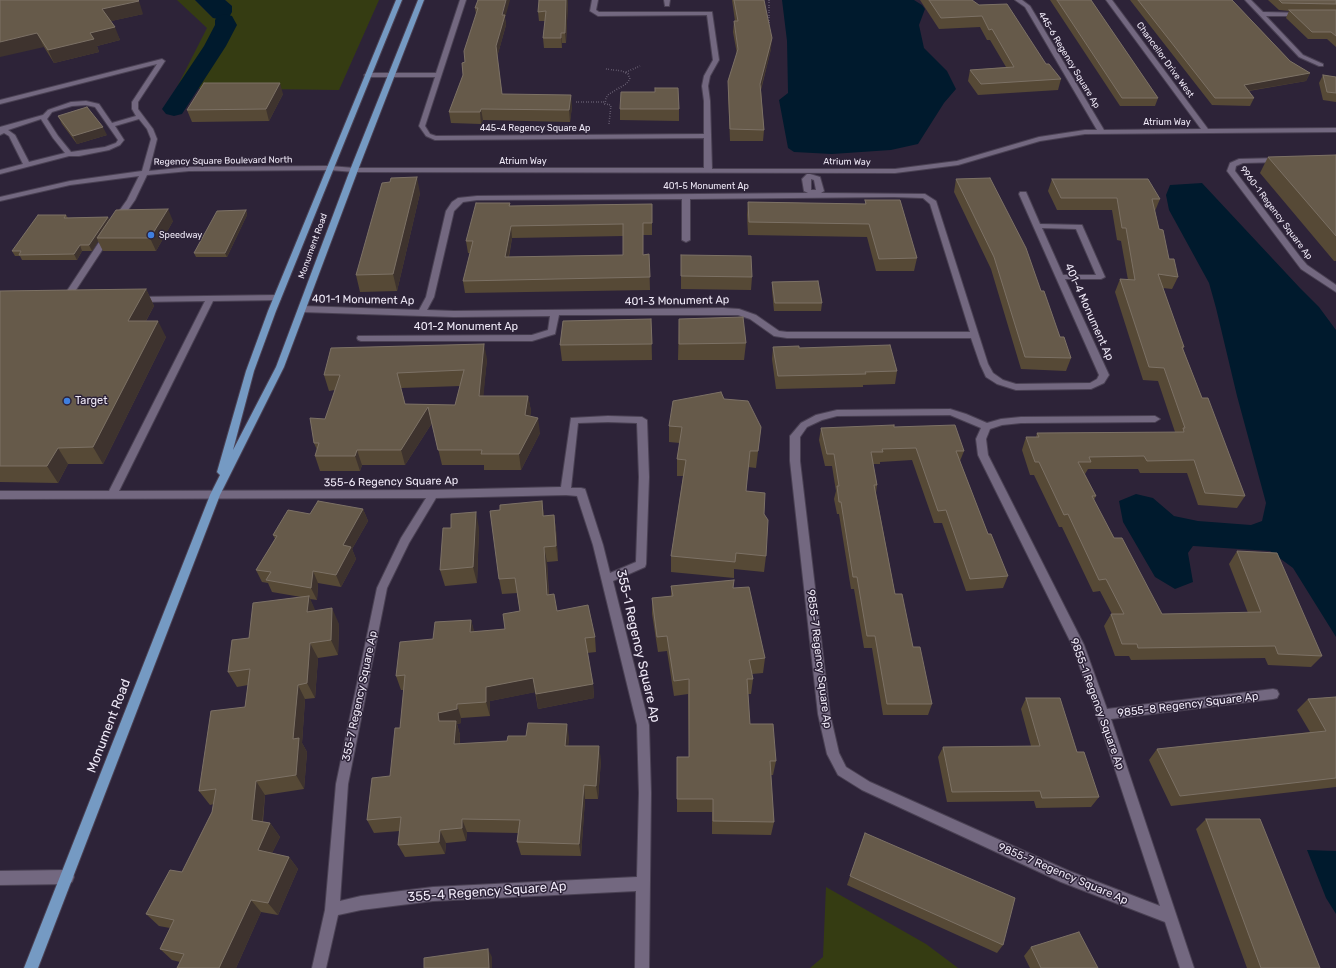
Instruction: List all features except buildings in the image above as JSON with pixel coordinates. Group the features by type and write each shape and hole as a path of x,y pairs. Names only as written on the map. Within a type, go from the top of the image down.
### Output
{"main road":[{"name":"Monument Road","path":"31,968 215,495 250,371 277,298 399,0"},
{"name":"Monument Road","path":"215,495 280,367 354,170 421,0"}],"street":[{"path":"367,75 438,75 463,0"},
{"path":"594,0 594,11 598,14 710,13 716,60 707,76 705,86 707,101 706,136 708,170"},
{"name":"445-6 Regency Square Ap","path":"1018,0 1027,6 1102,132"},
{"name":"Chancellor Drive West","path":"1109,0 1206,131"},
{"path":"1248,0 1301,56 1321,65"},
{"path":"1262,14 1306,14"},
{"path":"0,102 162,61 135,102 135,108 140,118 150,129 154,139 145,172 131,200 65,300"},
{"name":"445-4 Regency Square Ap","path":"438,75 422,126 424,131 435,138 706,136"},
{"path":"0,172 69,154 79,154 107,149 118,144 121,140 97,105 86,103 71,104 50,111 45,116 1,130"},
{"path":"45,116 44,119 55,137 69,154"},
{"path":"111,125 140,118"},
{"path":"1,130 12,135 27,165"},
{"name":"Atrium Way","path":"354,170 708,170 810,173 895,171 958,163 1039,139 1066,135 1102,132 1336,130"},
{"name":"9960-1 Regency Square Ap","path":"1290,160 1242,161 1233,165 1231,171 1304,267 1336,289"},
{"name":"Regency Square Boulevard North","path":"0,198 70,183 145,172 219,168 330,168 354,170"},
{"path":"810,173 806,179 808,191 815,194"},
{"name":"401-5 Monument Ap","path":"422,312 430,297 450,211 455,204 462,200 477,198 686,197 815,194 925,196 933,203 974,334"},
{"name":"401-4 Monument Ap","path":"974,334 989,375 1000,382 1016,387 1091,386 1101,381 1104,375 1024,194"},
{"path":"686,197 686,240"},
{"path":"1038,226 1079,227 1101,277 1061,278"},
{"path":"126,299 277,298"},
{"path":"112,495 210,299"},
{"name":"401-1 Monument Ap","path":"302,310 422,312"},
{"name":"401-3 Monument Ap","path":"422,312 454,314 556,314 723,311 739,312 753,317 777,334 787,335 974,334"},
{"name":"401-2 Monument Ap","path":"361,338 532,338 552,332 556,314"},
{"name":"9855-7 Regency Square Ap","path":"986,427 963,416 950,412 837,413 819,417 804,424 795,436 795,461 824,714 834,754 842,771 866,786 1066,878 1169,917"},
{"path":"986,427 1001,422 1021,420 1155,419"},
{"path":"566,491 574,420 642,420 644,478 641,564 607,579"},
{"name":"9855-1 Regency Square Ap","path":"986,427 981,439 983,455 1078,645 1103,715 1187,968"},
{"name":"355-6 Regency Square Ap","path":"0,495 433,494 566,491"},
{"name":"355-1 Regency Square Ap","path":"566,491 580,492 598,544 643,725 645,793 642,884 642,968"},
{"name":"355-7 Regency Square Ap","path":"319,968 332,910 342,784 382,588 406,541 433,494"},
{"name":"9855-8 Regency Square Ap","path":"1103,715 1273,694"},
{"path":"0,878 67,878"},
{"name":"355-4 Regency Square Ap","path":"332,910 361,903 433,894 642,884"}],"path":[{"path":"769,0 769,31"},
{"path":"606,69 626,72 640,66"},
{"path":"605,102 609,94 629,81 630,77 626,72"},
{"path":"576,102 605,102 606,104 611,104 608,137"}],"green space":[{"path":"177,0 195,0 213,18 232,6 225,0 379,0 339,90 181,88 178,85 207,28"},
{"path":"826,887 926,944 958,968 810,968 823,957"}],"water":[{"path":"195,0 225,0 232,6 232,12 228,19 222,20 213,18"},
{"path":"782,0 914,0 922,5 925,9 919,25 924,48 947,71 956,89 944,103 918,144 891,150 832,154 794,152 788,148 779,100 788,93 787,41"},
{"path":"1202,183 1319,307 1336,330 1336,637 1293,568 1270,551 1193,546 1188,553 1193,582 1175,589 1155,577 1123,522 1119,501 1136,494 1153,498 1174,516 1198,521 1251,525 1262,521 1266,503 1237,396 1209,283 1169,210 1166,195 1170,185"},
{"path":"1307,850 1336,851 1336,914 1326,898"}],"waterway":[{"path":"174,109 215,46 226,25 225,20"}],"place":[{"name":"Speedway","path":"151,235"},
{"name":"Target","path":"67,401"}]}
